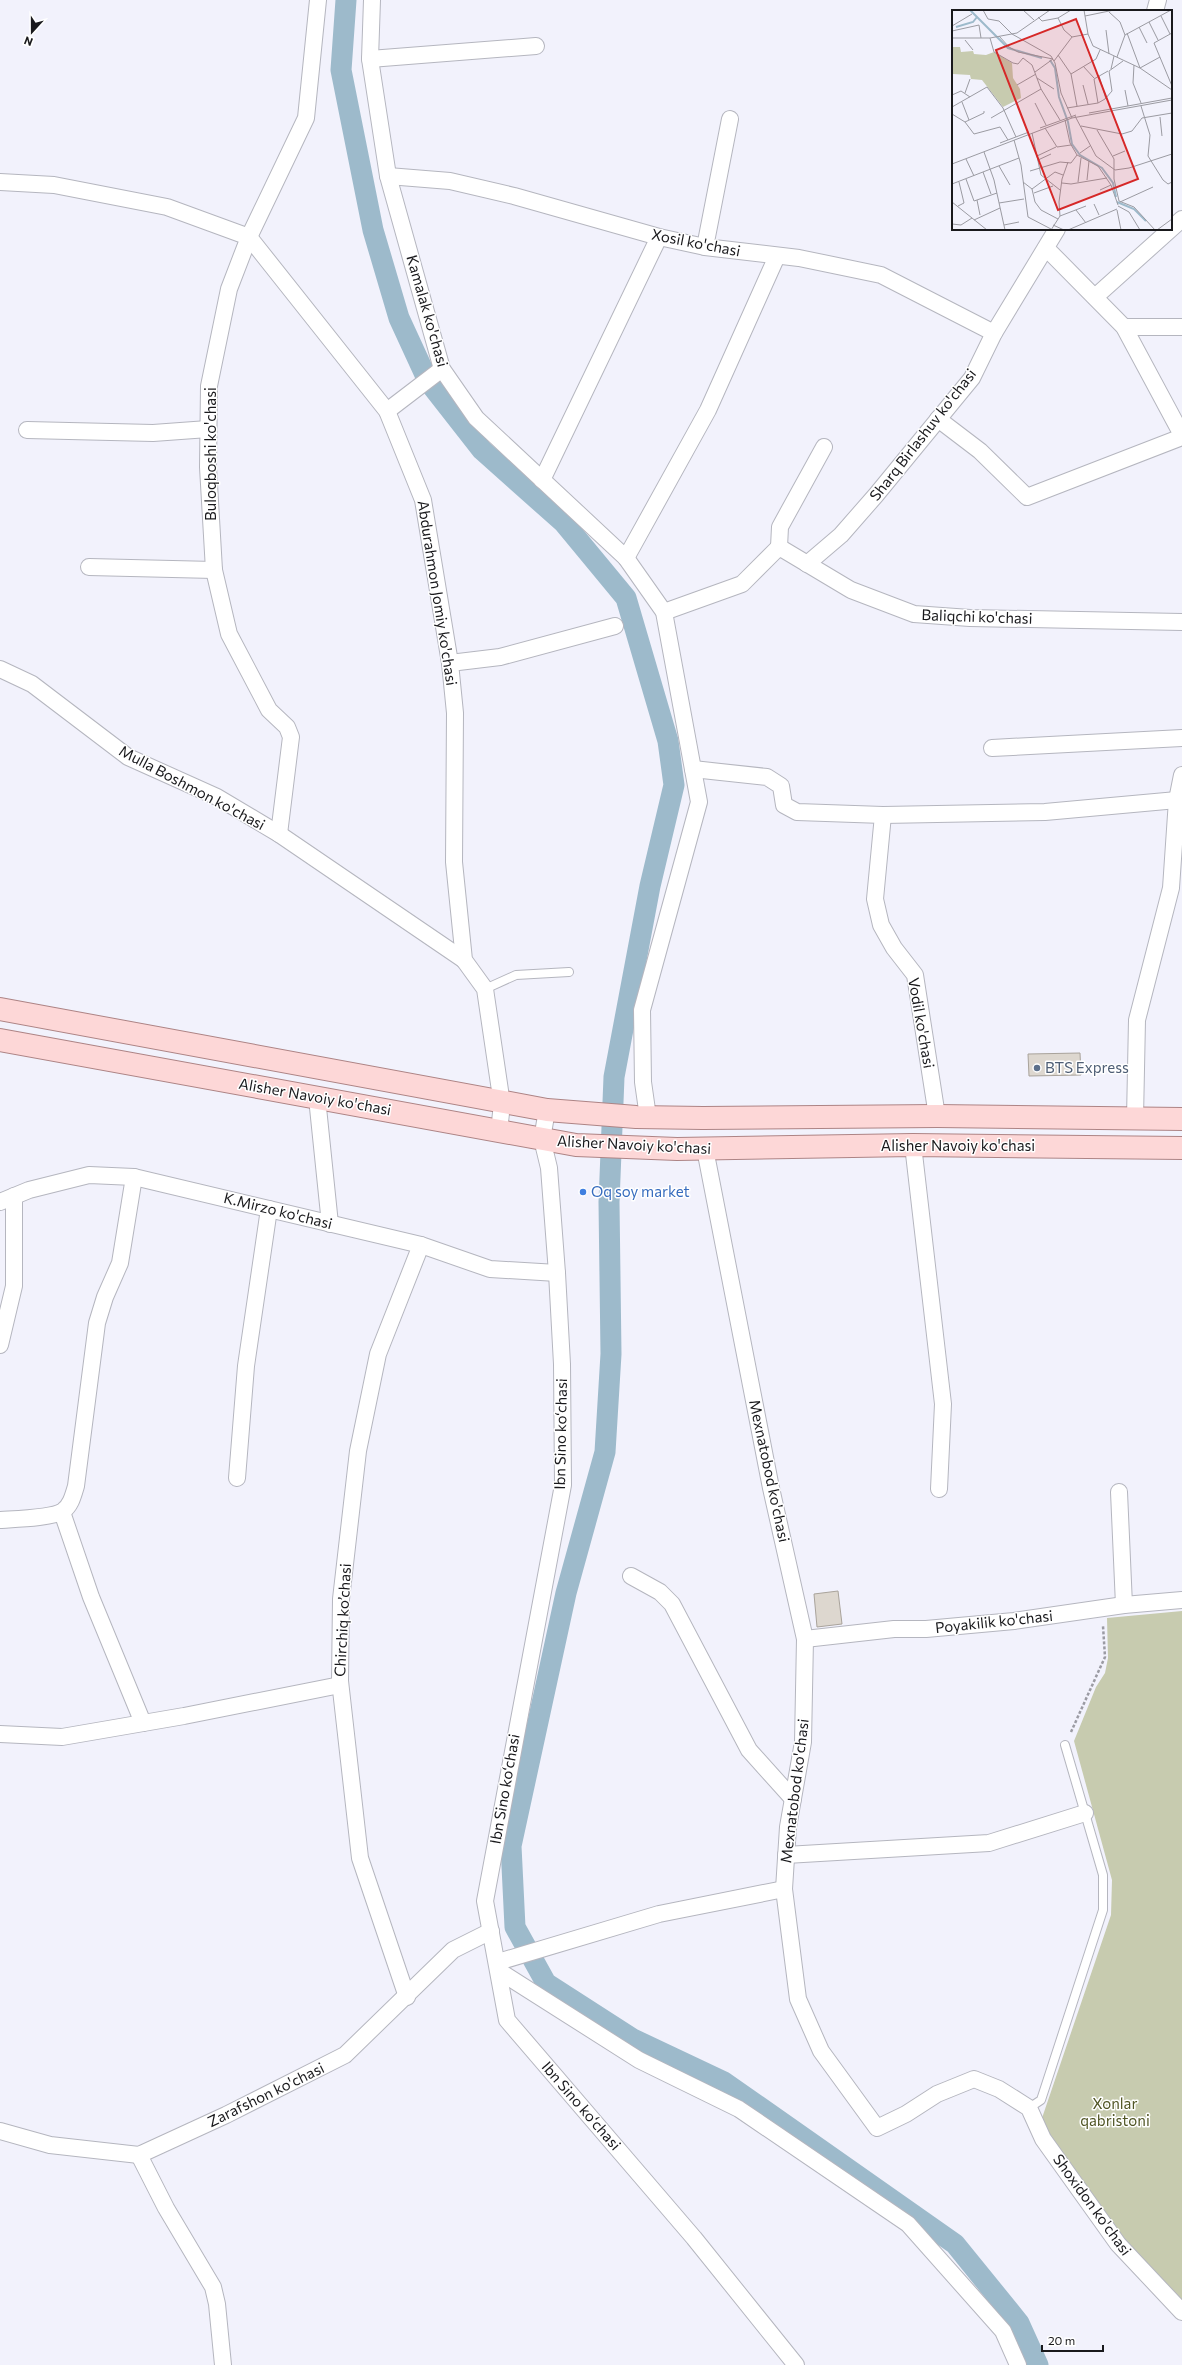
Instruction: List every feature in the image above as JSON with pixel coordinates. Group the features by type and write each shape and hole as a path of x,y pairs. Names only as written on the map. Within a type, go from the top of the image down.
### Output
{"main road":[{"name":"Alisher Navoiy ko'chasi","path":"0,1010 502,1104 547,1110 642,1117 937,1116 1182,1119"},
{"name":"Alisher Navoiy ko'chasi","path":"0,1040 576,1145 705,1149 913,1145 1182,1148"}],"street":[{"name":"Buloqboshi ko'chasi","path":"279,834 291,736 287,727 269,710 229,634 214,570 208,429 209,386 229,289 249,237 306,118 318,0"},
{"name":"Kamalak ko'chasi","path":"372,0 370,59 388,176 442,369 476,418 626,558 664,612"},
{"path":"1155,10 1158,0"},
{"path":"370,59 536,46"},
{"path":"705,247 730,118"},
{"name":"Xosil ko'chasi","path":"388,176 450,181 514,196 659,238 705,247 777,256 881,275 994,333"},
{"path":"0,182 54,185 167,207 249,237"},
{"path":"1172,228 1182,219"},
{"name":"Sharq Birlashuv ko'chasi","path":"807,564 841,535 972,378 994,333 1056,230"},
{"path":"1095,297 1170,230"},
{"name":"Abdurahmon Jomiy ko'chasi","path":"249,237 387,411 423,500 450,663 455,713 454,862 464,960"},
{"path":"542,480 659,238"},
{"path":"938,419 980,450 1027,497 1182,436 1124,327 1046,248"},
{"path":"626,558 708,410 777,256"},
{"path":"1124,327 1182,327"},
{"path":"387,411 442,369"},
{"path":"27,430 153,433 208,429"},
{"path":"642,1117 642,1010 699,802 664,612 742,584 779,547 780,527 824,447"},
{"name":"Baliqchi ko'chasi","path":"779,547 851,590 914,614 970,618 1182,622"},
{"path":"89,567 214,570"},
{"path":"450,663 500,657 615,626"},
{"name":"Mulla Boshmon ko'chasi","path":"0,669 32,684 128,757 217,797 279,834 464,960"},
{"path":"992,748 1182,738"},
{"path":"693,769 768,777 781,786 784,805 797,812 883,814 1044,812 1177,800"},
{"path":"1135,1118 1137,1020 1171,888 1177,800 1182,775"},
{"name":"Vodil ko'chasi","path":"883,814 875,899 881,925 894,948 915,975 937,1116"},
{"path":"464,960 485,989 502,1104 499,1131"},
{"path":"317,1098 330,1224"},
{"name":"Ibn Sino ko‘chasi","path":"547,1110 542,1140 549,1168 557,1273 562,1364 563,1485 485,1901 499,1965 507,2020 694,2238 796,2365"},
{"path":"913,1145 943,1404 938,1489"},
{"name":"Mexnatobod ko'chasi","path":"705,1149 771,1488 805,1640 803,1742 788,1827 784,1889 798,1999 821,2051 877,2128 906,2114 937,2094 974,2079 999,2089 1029,2108"},
{"name":"K.Mirzo ko'chasi","path":"7,1199 29,1190 89,1176 134,1177 421,1245 490,1270 557,1273"},
{"path":"0,1520 39,1517 62,1512 72,1502 76,1486 97,1323 105,1297 120,1263 134,1177"},
{"path":"0,1345 14,1286 7,1199"},
{"path":"237,1478 246,1366 270,1209"},
{"name":"Chirchiq ko’chasi","path":"407,1997 360,1858 340,1685 341,1599 358,1451 378,1354 421,1245"},
{"path":"1119,1492 1124,1605"},
{"path":"62,1512 91,1597 143,1723"},
{"path":"631,1576 660,1592 672,1604 749,1750 793,1799"},
{"name":"Poyakilik ko'chasi","path":"805,1640 894,1629 926,1629 1014,1621 1124,1605 1182,1600"},
{"path":"0,1734 62,1737 340,1685"},
{"path":"786,1855 989,1843 1085,1812"},
{"path":"499,1965 553,1945 658,1914 784,1889"},
{"name":"Zarafshon ko'chasi","path":"139,2155 226,2115 345,2056 407,1997 453,1950 491,1931"},
{"path":"499,1965 639,2060 739,2109 908,2224 1003,2331 1018,2365"},
{"name":"Shoxidon ko'chasi","path":"1029,2108 1043,2139 1118,2244 1182,2312"},
{"path":"0,2131 50,2145 139,2155 166,2208 213,2287 217,2304 223,2365"}],"lane":[{"path":"485,989 516,975 569,972"},
{"path":"1029,2108 1041,2100 1103,1910 1103,1876 1065,1745"}],"path":[{"path":"1065,1745 1105,1657 1103,1608"}],"green space":[{"name":"Xonlar qabristoni","path":"1182,1611 1182,2310 1098,2213 1041,2121 1111,1915 1112,1880 1074,1741 1096,1687 1105,1673 1108,1658 1107,1618"}],"building":[{"path":"1080,1053 1081,1075 1029,1076 1028,1054"},
{"path":"838,1591 842,1624 817,1627 814,1594"}],"waterway":[{"path":"346,0 341,70 373,230 399,318 428,381 482,450 564,523 626,598 668,741 674,785 650,886 614,1077 609,1202 611,1354 605,1452 566,1593 511,1846 515,1927 546,1983 633,2039 724,2082 955,2244 1019,2323 1038,2365"}],"place":[{"name":"BTS Express","path":"1037,1068"},
{"name":"Oq soy market","path":"583,1192"}]}
